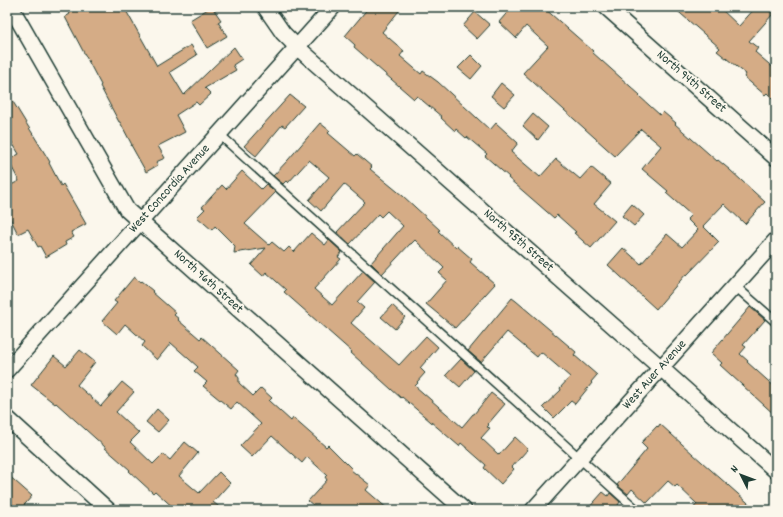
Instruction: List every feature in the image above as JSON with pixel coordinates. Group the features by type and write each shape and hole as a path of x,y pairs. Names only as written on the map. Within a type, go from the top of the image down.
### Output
{"street":[{"name":"North 96th Street","path":"9,7 16,16 127,210 464,510"},
{"name":"North 95th Street","path":"265,7 283,33 297,47 776,470"},
{"name":"West Concordia Avenue","path":"7,370 333,7"},
{"name":"North 94th Street","path":"606,7 776,158"},
{"name":"West Auer Avenue","path":"534,510 776,240"},
{"path":"7,418 108,510"}],"lane":[{"path":"219,134 638,510"},
{"path":"735,286 776,322"}],"building":[{"path":"75,7 124,7 157,66 191,45 197,55 170,72 184,95 234,47 242,59 233,65 236,70 205,88 211,94 199,105 196,102 176,115 185,132 158,146 165,158 156,162 158,165 146,172 65,17 70,14 68,11"},
{"path":"211,7 221,20 218,22 227,36 207,48 190,20"},
{"path":"369,7 402,7 382,32 404,51 400,56 421,74 423,71 438,82 490,130 496,123 518,143 511,152 540,177 556,159 580,179 591,167 611,184 594,204 615,221 591,248 557,215 554,218 508,178 509,177 485,156 487,154 467,137 466,138 456,129 455,131 441,118 442,117 417,96 414,99 354,47 355,45 345,36"},
{"path":"512,7 543,7 593,51 592,52 660,115 663,112 765,202 745,224 724,204 703,226 719,242 687,275 686,274 656,309 608,265 623,248 641,264 667,234 682,247 698,230 687,219 691,215 666,193 668,191 642,169 661,146 641,129 615,156 523,73 548,46 526,26 516,38 499,22"},
{"path":"673,7 719,7 739,26 756,7 765,7 773,14 749,41 758,48 755,52 776,70 776,102 767,93 765,95 744,77 746,74 717,51 720,48"},
{"path":"475,12 490,25 477,39 463,26"},
{"path":"471,55 482,66 471,79 458,68"},
{"path":"501,83 515,95 504,107 491,96"},
{"path":"7,92 50,162 49,163 61,186 63,184 86,224 71,232 74,237 65,242 66,245 46,257 40,246 38,247 28,229 18,234 7,212 7,187 19,181 8,160 19,154 7,134"},
{"path":"290,95 304,106 285,127 282,125 256,156 244,146"},
{"path":"533,114 548,127 538,140 523,126"},
{"path":"320,123 330,131 328,133 355,156 357,154 372,167 370,169 403,196 440,230 438,231 456,248 457,246 472,259 470,262 495,284 455,328 426,304 447,280 439,273 444,268 415,240 382,274 371,263 403,226 387,211 381,217 378,214 350,244 337,232 365,202 344,184 321,211 309,200 329,177 309,160 288,183 286,181 283,184 273,176"},
{"path":"242,171 261,189 266,184 276,192 245,224 269,245 272,242 284,252 289,247 294,252 311,233 325,245 329,240 342,252 338,257 341,259 314,289 332,305 363,271 375,282 357,302 364,308 351,323 399,365 426,336 438,347 420,368 425,373 415,386 462,427 491,393 505,404 488,424 489,425 487,427 490,428 481,438 499,455 515,437 528,449 512,467 514,469 501,484 484,468 486,465 461,443 459,446 402,397 401,398 284,292 286,290 266,272 263,276 251,265 266,248 234,253 235,246 215,226 212,230 197,217 205,209 202,207 222,185 226,189"},
{"path":"632,204 644,215 634,226 622,216"},
{"path":"134,277 153,291 152,292 176,313 174,315 179,319 178,320 200,339 202,337 239,370 236,374 239,378 239,383 253,396 261,388 272,398 269,401 291,421 293,418 326,447 328,445 352,469 351,470 370,485 366,490 389,510 319,510 308,501 327,480 325,477 327,475 307,457 302,463 272,436 252,457 240,446 261,424 237,402 231,409 203,386 207,382 194,371 198,367 171,343 157,360 142,346 145,342 125,324 117,334 102,321 117,303 114,301"},
{"path":"512,298 576,352 574,355 597,375 575,404 571,401 554,418 543,407 561,390 560,388 570,377 541,352 537,357 507,332 481,362 468,351"},
{"path":"392,305 405,317 395,329 381,317"},
{"path":"750,307 765,320 743,345 746,347 740,354 776,388 776,416 720,365 722,363 711,353"},
{"path":"80,350 95,362 77,385 101,406 122,382 134,392 116,412 139,433 130,442 153,464 163,454 170,460 185,442 198,453 179,476 199,493 219,472 230,483 213,502 223,510 176,510 155,491 153,493 129,471 130,470 56,403 55,404 31,385 54,356 66,366"},
{"path":"461,359 474,371 460,387 446,375"},
{"path":"157,409 169,420 158,432 146,422"},
{"path":"660,424 756,510 692,510 697,504 677,485 675,487 668,481 647,503 632,489 628,494 617,485 647,449 641,443"},
{"path":"7,474 32,496 20,510 7,510"},
{"path":"603,492 608,496 610,493 620,502 618,505 624,510 587,510"}]}
